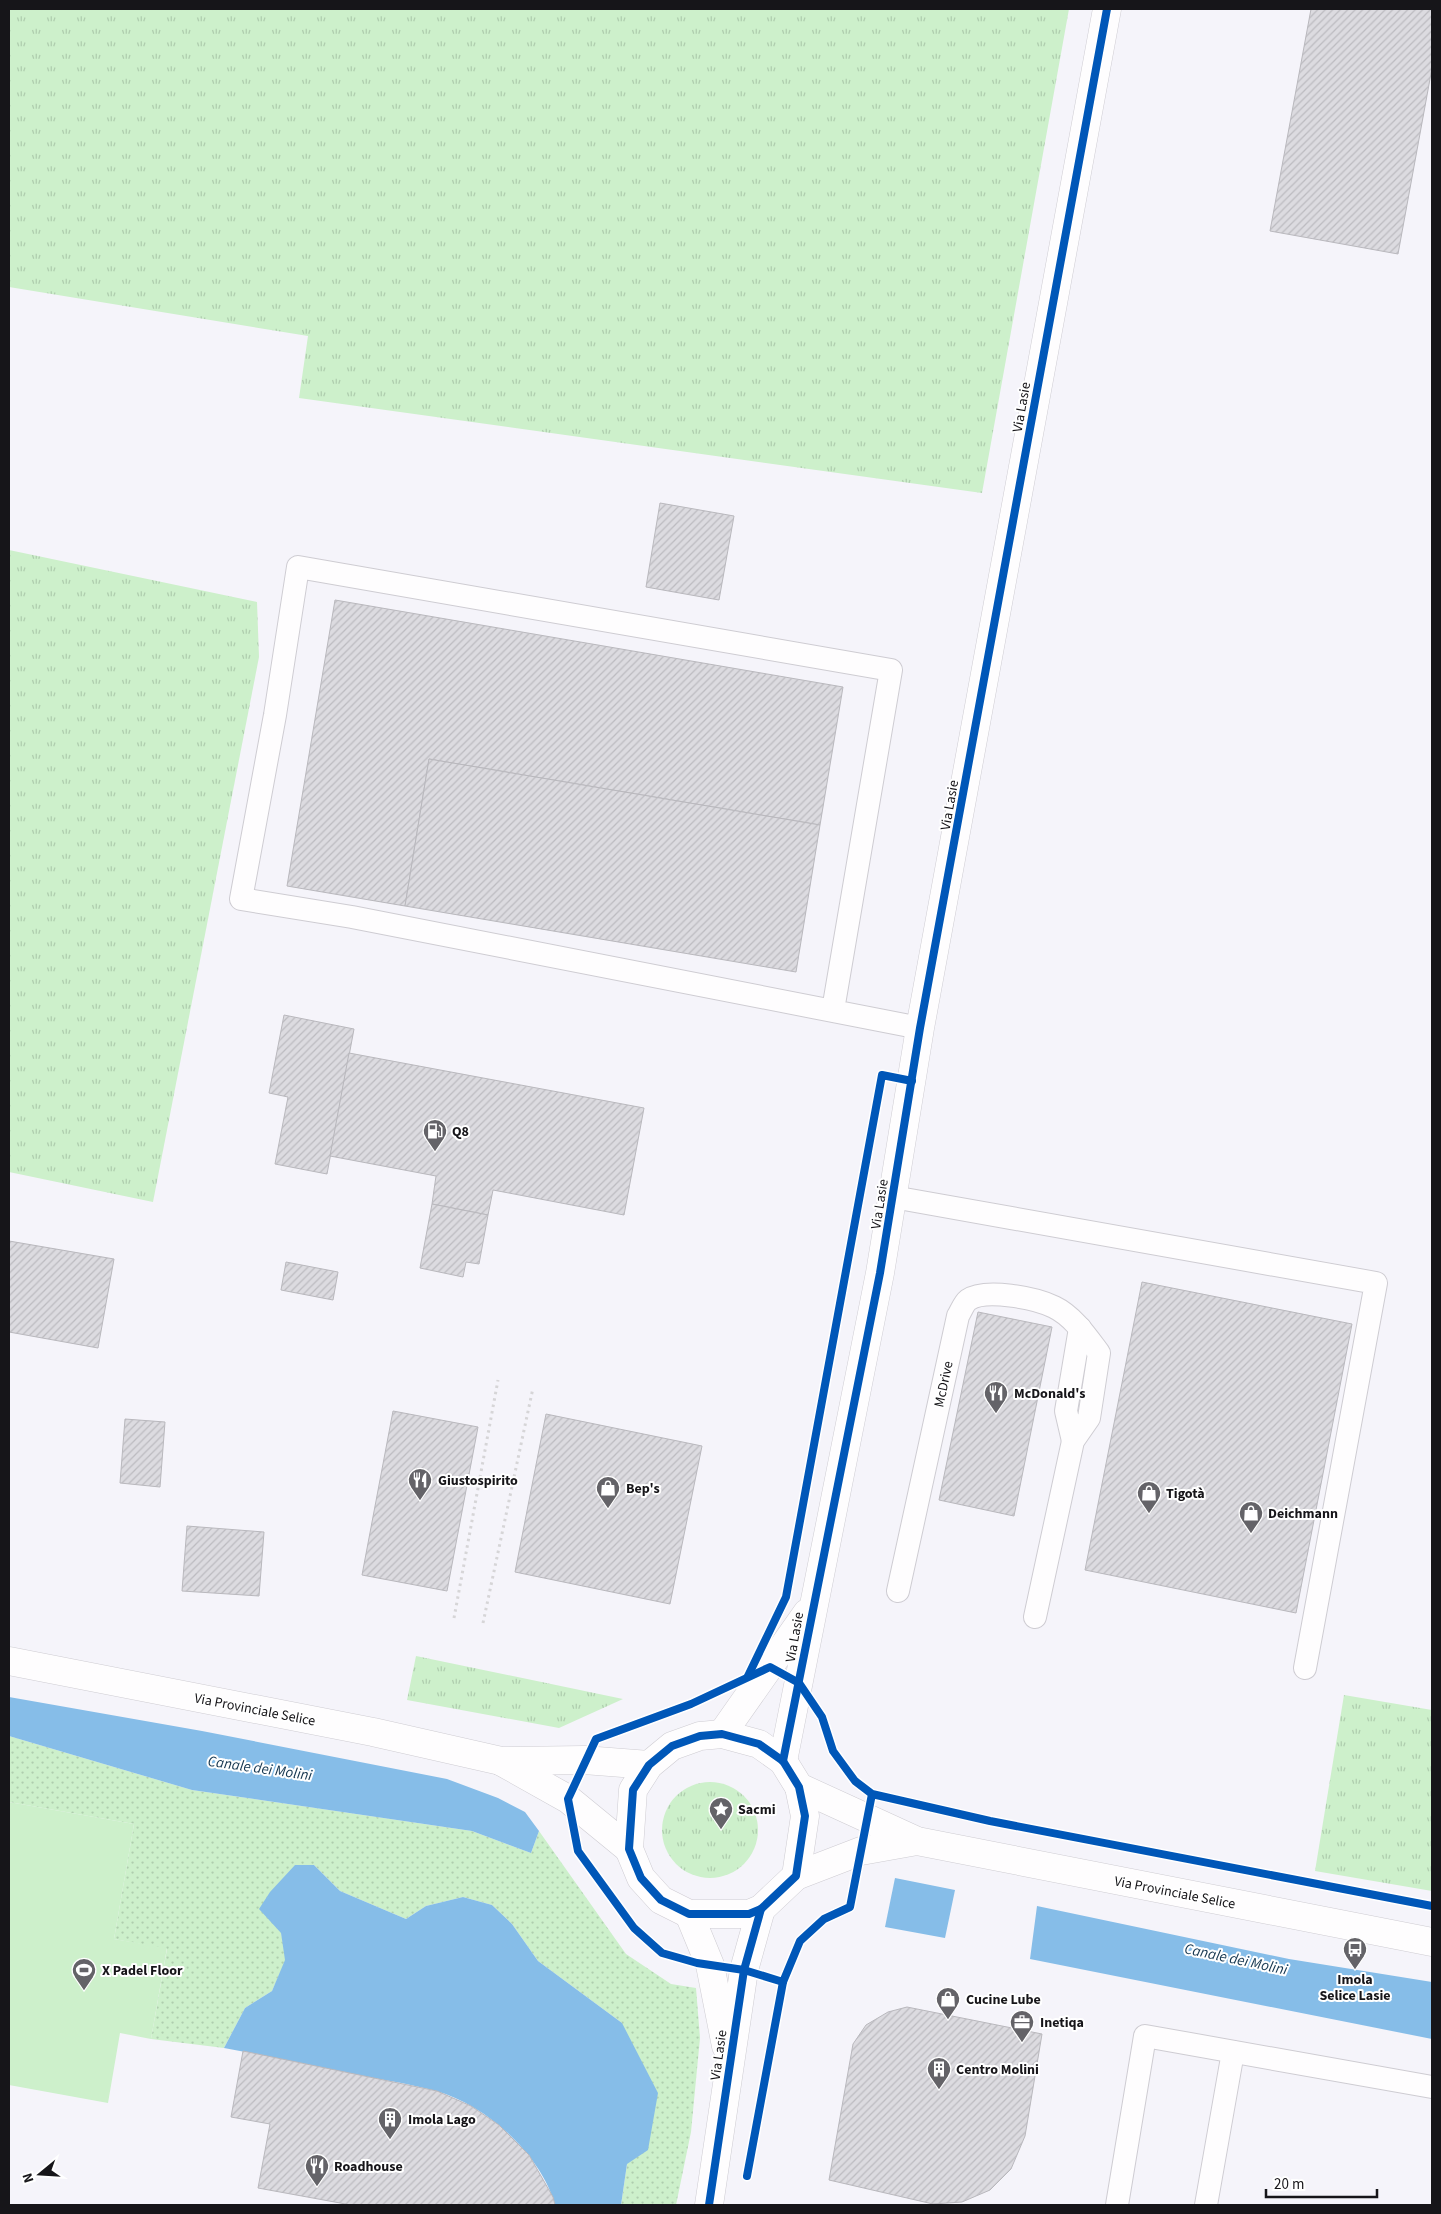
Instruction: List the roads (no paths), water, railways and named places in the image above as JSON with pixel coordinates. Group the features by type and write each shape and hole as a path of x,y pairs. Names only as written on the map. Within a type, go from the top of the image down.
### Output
{"street":[{"name":"Via Lasie","path":"783,1761 812,1605 874,1303 920,1028 1106,9"},
{"name":"Via Lasie","path":"722,1734 812,1605"},
{"name":"Via Provinciale Selice","path":"9,1661 373,1732 501,1761 584,1760 649,1765"},
{"name":"Via Provinciale Selice","path":"796,1876 805,1816 799,1787 783,1761 759,1744 722,1734 700,1736 672,1746 649,1765 633,1790 629,1849 641,1878 661,1900 689,1914 749,1914 761,1909 796,1876 861,1851 917,1841"},
{"name":"Via Provinciale Selice","path":"501,1761 568,1799 629,1849"},
{"name":"Via Provinciale Selice","path":"799,1787 917,1841 1432,1942"},
{"name":"Via Lasie","path":"709,2205 744,1970 761,1909"},
{"name":"Via Lasie","path":"689,1914 710,1965 729,2065"}],"lane":[{"path":"833,1010 891,670 298,567 275,715 241,899 352,917 920,1028"},
{"path":"892,1197 1376,1283 1305,1668"},
{"name":"McDrive","path":"898,1591 958,1316 967,1300 984,1294 1022,1297 1054,1307 1080,1328 1100,1353 1090,1418 1073,1440 1035,1617"},
{"path":"1117,2205 1144,2036 1432,2088"},
{"path":"1206,2205 1233,2052"}],"water":[{"name":"Canale dei Molini","path":"9,1697 202,1731 447,1779 498,1798 525,1812 539,1831 531,1853 472,1831 192,1790 9,1736"},
{"path":"295,1865 314,1865 340,1891 406,1919 426,1906 463,1897 492,1905 512,1924 538,1961 622,2023 658,2093 648,2150 627,2164 621,2205 555,2205 548,2186 538,2168 524,2150 492,2120 455,2098 414,2086 224,2048 245,2008 272,1991 285,1960 281,1933 259,1909 270,1892"},
{"path":"895,1878 955,1890 945,1938 885,1927"},
{"name":"Canale dei Molini","path":"1037,1906 1289,1959 1432,1982 1432,2039 1030,1959"}],"place":[{"name":"Q8","path":"435,1152"},
{"name":"McDonald's","path":"996,1414"},
{"name":"Giustospirito","path":"420,1501"},
{"name":"Bep's","path":"608,1509"},
{"name":"Tigotà","path":"1149,1514"},
{"name":"Deichmann","path":"1251,1534"},
{"name":"Sacmi","path":"721,1830"},
{"name":"Imola Selice Lasie","path":"1355,1970"},
{"name":"X Padel Floor","path":"84,1991"},
{"name":"Cucine Lube","path":"948,2020"},
{"name":"Inetiqa","path":"1022,2043"},
{"name":"Centro Molini","path":"939,2090"},
{"name":"Imola Lago","path":"390,2140"},
{"name":"Roadhouse","path":"317,2187"}]}
